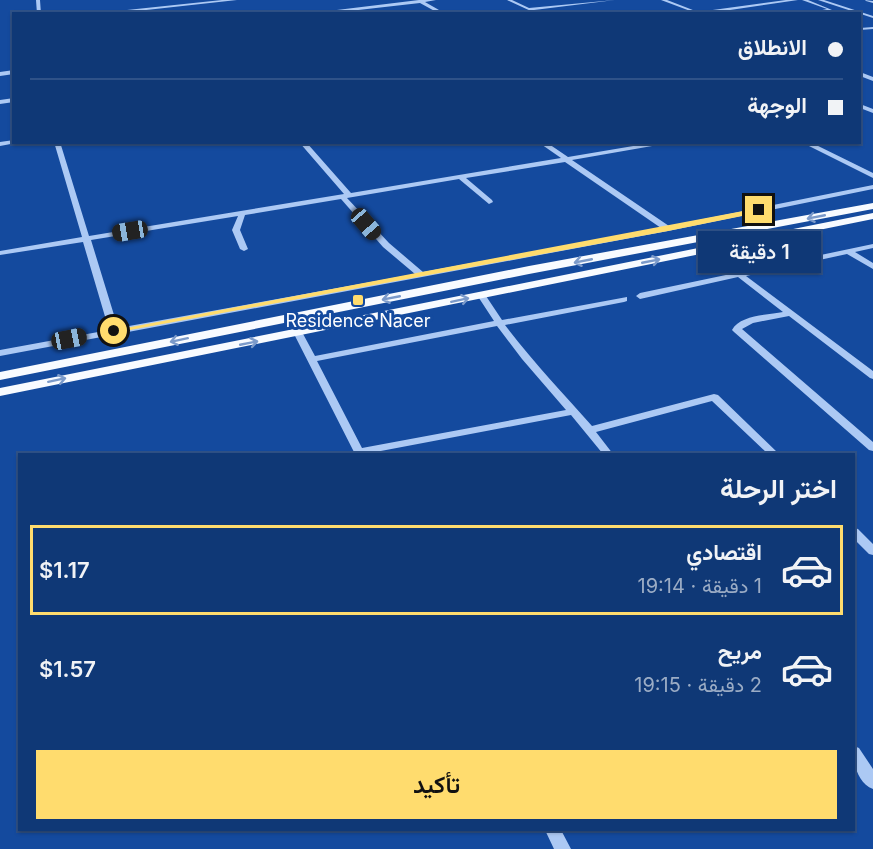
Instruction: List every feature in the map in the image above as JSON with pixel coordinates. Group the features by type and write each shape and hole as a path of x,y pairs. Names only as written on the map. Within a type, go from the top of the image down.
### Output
{"main road":[{"path":"0,376 518,273 873,206"},
{"path":"0,392 300,334 873,216"}],"street":[{"path":"112,12 235,0"},
{"path":"326,12 434,0"},
{"path":"509,0 533,12"},
{"path":"528,9 613,0"},
{"path":"663,0 696,12"},
{"path":"706,12 796,0"},
{"path":"804,0 838,12"},
{"path":"820,0 855,12"},
{"path":"419,1 440,12"},
{"path":"339,6 348,12"},
{"path":"736,8 747,12"},
{"path":"820,12 833,10"},
{"path":"861,19 873,18"},
{"path":"861,19 873,23"},
{"path":"58,144 114,331"},
{"path":"304,144 386,245 420,274"},
{"path":"544,144 668,229"},
{"path":"0,253 659,144"},
{"path":"808,144 873,176"},
{"path":"461,177 489,202"},
{"path":"0,353 668,229 873,187"},
{"path":"241,212 242,217 236,230 244,249"},
{"path":"640,296 873,246"},
{"path":"848,251 873,267"},
{"path":"739,274 873,376"},
{"path":"481,295 498,323 575,411 607,453"},
{"path":"313,359 624,299"},
{"path":"792,313 750,321 739,326 737,330 873,448"},
{"path":"300,334 359,453 575,411"},
{"path":"590,430 714,397 773,453"},
{"path":"855,533 873,551"},
{"path":"855,755 873,782"},
{"path":"553,831 562,849"}],"place":[{"name":"Residence Nacer","path":"358,300"}],"route":[{"path":"114,331 668,229 759,210"}]}
